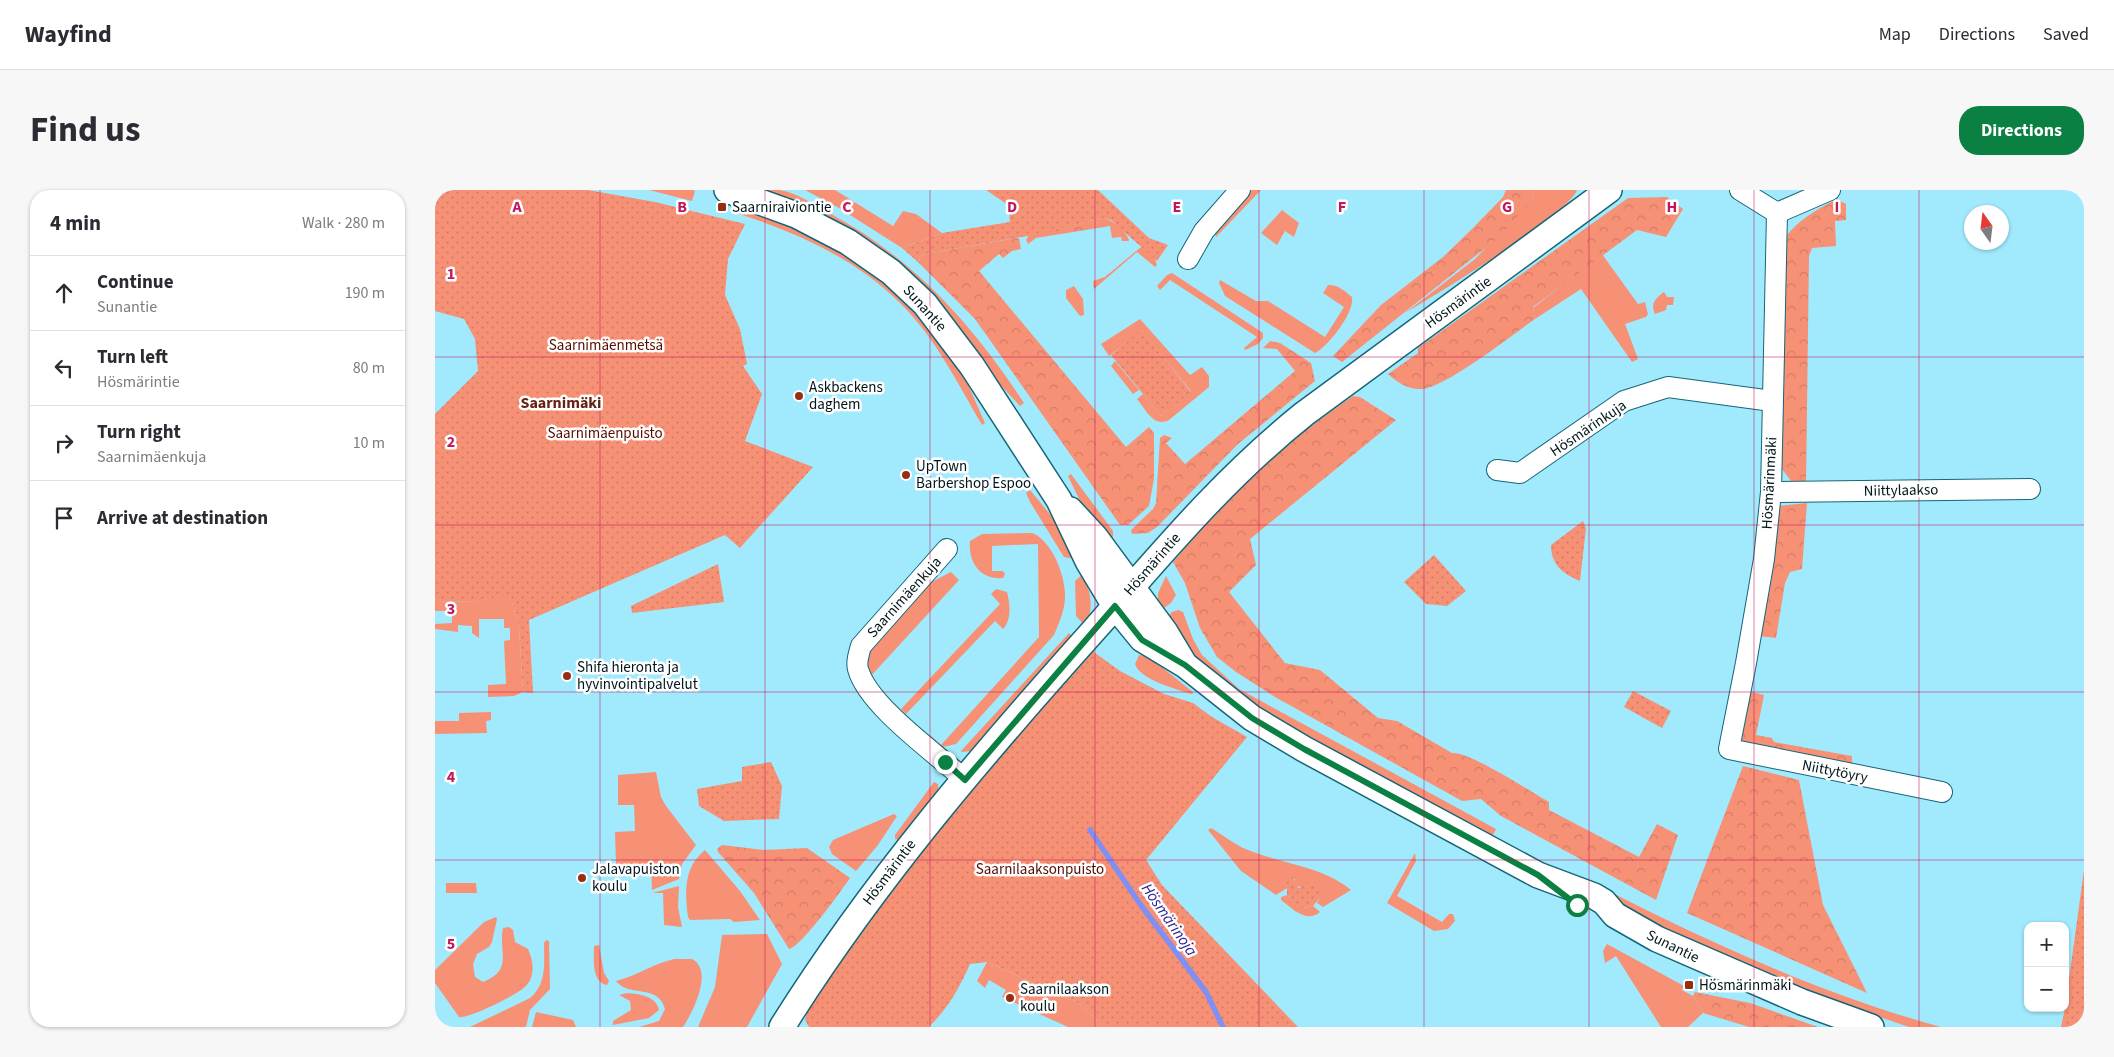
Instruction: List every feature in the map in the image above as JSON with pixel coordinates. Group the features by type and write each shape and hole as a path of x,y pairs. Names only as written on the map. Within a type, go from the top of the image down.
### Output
{"street":[{"name":"Sunantie","path":"727,190 796,215 849,242 891,272 925,304 949,334 1059,500 1079,546 1123,597 1142,640 1185,665 1252,718 1304,749 1538,875 1594,896 1604,902 1615,916 1704,961 1802,1002 1871,1027"},
{"path":"1188,259 1204,231 1240,190"},
{"name":"Hösmärintie","path":"782,1027 874,891 913,840 1220,488 1262,448 1304,414 1609,190"},
{"path":"1740,190 1777,213 1830,190"},
{"name":"Hösmärinmäki","path":"1729,749 1762,568 1771,492 1777,213"},
{"name":"Hösmärinkuja","path":"1497,470 1520,473 1624,401 1669,387 1772,401"},
{"name":"Niittylaakso","path":"1771,492 2030,489"},
{"name":"Saarnimäenkuja","path":"947,550 861,646 857,666 862,679 875,697 908,732 965,780"},
{"name":"Niittytöyry","path":"1729,749 1942,792"}],"green space":[{"name":"Saarnimäenpuisto","path":"435,190 588,190 655,202 745,224 728,259 725,295 740,329 747,364 743,366 762,394 745,441 813,467 740,548 725,535 529,620 533,693 523,692 519,628 510,595 478,601 435,602 435,414 478,371 475,339 464,319 435,311"},
{"path":"649,190 693,190 695,191 692,201"},
{"path":"757,190 779,190 799,196 861,232 889,252 915,273 962,321 984,347 1024,403 1020,406 990,374 967,340"},
{"path":"805,190 835,190 893,226 903,211 916,214 942,233 902,248 839,208"},
{"path":"986,190 1098,190 1149,238 1168,245 1157,261 1111,220 1104,218 1027,236 925,254 920,257 919,263 902,248 942,233 1010,222 1008,205"},
{"path":"1252,190 1261,190 1216,237 1215,231"},
{"path":"1506,190 1534,190 1532,199 1503,234 1342,362 1333,356 1381,305 1443,257 1503,197"},
{"path":"1534,190 1577,190 1568,202 1526,235 1470,273 1405,313 1475,259 1532,199"},
{"path":"1667,197 1683,209 1666,237 1637,230 1533,307 1535,319 1460,372 1430,387 1419,389 1410,388 1388,374 1418,353 1418,348 1628,198"},
{"path":"1837,199 1846,204 1846,220 1835,221 1836,246 1812,248 1809,256 1806,484 1794,485 1782,469 1781,244 1798,223"},
{"path":"734,202 813,233 901,292 962,371 985,423 982,425 946,362 925,332 902,305 884,288 864,273 823,248 778,228 731,211"},
{"path":"1282,210 1299,223 1294,237 1285,231 1277,245 1261,233"},
{"path":"1104,218 1119,227 1126,234 1129,241 1122,241 1121,237 1112,238 1110,226 1036,238 1028,244 1026,240 1029,235"},
{"path":"1019,239 1021,249 1012,251 1003,258 999,254 979,271 1126,447 1149,427 1154,433 1154,479 1149,506 1128,525 1120,525 975,319 919,263 920,257 925,254"},
{"path":"1141,247 1154,257 1157,265 1155,267 1137,252 1094,289 1093,281 1105,277"},
{"path":"1602,254 1638,304 1645,302 1648,314 1646,317 1625,324 1638,359 1632,362 1581,289 1535,319 1533,308"},
{"path":"1172,273 1263,333 1263,338 1258,344 1245,350 1244,348 1257,337 1170,280 1160,290 1157,286 1167,275"},
{"path":"1220,280 1256,301 1268,301 1325,337 1344,307 1323,293 1328,285 1338,287 1347,292 1352,297 1352,303 1345,320 1333,337 1315,353 1225,296 1219,283"},
{"path":"1074,286 1083,299 1084,315 1080,316 1066,298 1066,290"},
{"path":"1664,292 1667,297 1674,297 1673,305 1667,305 1666,310 1655,314 1653,307 1655,301"},
{"path":"1140,319 1190,375 1202,367 1209,376 1209,387 1164,422 1159,422 1151,417 1137,399 1143,394 1161,416 1191,391 1141,331 1109,356 1101,344"},
{"path":"1141,330 1191,392 1161,416 1111,355"},
{"path":"1270,341 1280,343 1311,363 1315,381 1238,444 1157,527 1148,533 1132,534 1131,530 1153,509 1156,503 1160,438 1164,435 1172,438 1166,443 1185,464 1295,371 1277,349 1263,348"},
{"path":"1115,361 1139,390 1133,394 1111,366"},
{"path":"1353,396 1360,397 1396,420 1250,539 1256,565 1229,592 1285,663 1320,670 1378,718 1397,721 1452,753 1472,758 1549,802 1549,810 1639,857 1657,824 1678,835 1656,900 1501,816 1481,799 1462,801 1275,697 1236,672 1217,657 1200,628 1185,583 1173,562 1214,514 1247,480 1293,440"},
{"path":"1071,474 1113,531 1113,537 1110,539 1104,537 1080,501 1068,476"},
{"path":"1030,490 1058,524 1075,559 1064,557 1030,502 1026,493"},
{"path":"1807,503 1802,569 1790,572 1785,583 1776,638 1759,636 1778,506"},
{"path":"1583,521 1586,528 1580,581 1559,568 1553,558 1551,545"},
{"path":"1032,533 1046,543 1051,551 1060,570 1065,589 1064,607 1054,635 956,744 939,748 929,738 930,735 941,745 1039,637 1038,544 992,546 992,571 1003,571 1005,574 1003,578 995,578 982,573 977,568 971,556 970,541 982,534"},
{"path":"1434,555 1466,591 1447,606 1426,604 1404,582"},
{"path":"718,564 724,602 632,613 631,606"},
{"path":"951,572 959,580 870,677 866,667 867,650 926,585"},
{"path":"1082,575 1088,587 1091,601 1090,614 1084,625 1076,616 1075,581"},
{"path":"1166,576 1176,595 1171,603 1161,610 1158,607 1158,593"},
{"path":"996,589 1007,592 1009,612 1006,625 1003,629 995,621 906,714 901,709 1000,604 991,594"},
{"path":"510,594 519,628 523,692 514,696 488,697 488,685 506,684 504,641 510,640 510,628 504,628 504,619 479,619 479,638 472,633 472,626 458,625 458,632 435,629 435,624 452,623 452,611 435,611 435,602 478,601"},
{"path":"1178,610 1183,612 1193,639 1202,655 1239,689 1496,829 1493,835 1480,831 1260,711 1192,653 1164,620 1172,612"},
{"path":"1069,633 1072,636 1070,640 978,746 972,751 962,752 961,751"},
{"name":"Saarnilaaksonpuisto","path":"1091,650 1120,671 1164,694 1193,703 1212,717 1247,737 1146,860 1162,885 1298,1027 1103,1027 1080,1004 987,962 970,964 952,998 929,1027 809,1027 805,1020 807,1012 840,957 908,861"},
{"path":"1139,655 1148,656 1194,693 1191,694 1168,687 1144,675 1135,664"},
{"path":"1633,691 1671,711 1662,728 1624,707"},
{"path":"1749,693 1764,695 1756,735 1772,738 1774,742 1852,756 1852,768 1744,744 1739,739"},
{"path":"491,712 491,720 486,721 487,733 435,734 435,721 459,721 459,713"},
{"path":"771,762 782,786 779,819 724,821 699,806 697,789 742,781 742,767"},
{"path":"1743,766 1799,780 1823,905 1867,993 1687,913"},
{"path":"656,772 661,797 696,845 682,864 679,879 652,890 651,864 616,865 615,832 635,831 634,805 618,805 618,775"},
{"path":"934,782 938,784 938,792 899,840 895,839 895,835"},
{"path":"894,814 897,816 878,845 856,871 832,854 829,847 833,840"},
{"path":"1211,828 1243,848 1315,870 1340,882 1351,890 1323,907 1317,903 1320,898 1302,887 1295,886 1295,879 1287,881 1287,888 1276,895 1241,871 1208,830"},
{"path":"722,845 764,850 807,848 850,878 811,929 795,946 789,949 754,893 718,852 717,849"},
{"path":"705,850 740,891 760,920 734,922 730,919 690,920 687,908 687,881 693,865"},
{"path":"1415,853 1416,861 1397,896 1442,922 1449,914 1453,914 1455,921 1448,929 1434,931 1387,903"},
{"path":"2084,870 2084,1027 2061,1027 2064,1012 2069,1012 2069,979"},
{"path":"1293,877 1298,888 1302,887 1303,882 1319,885 1320,898 1313,906 1301,908 1287,895 1287,881"},
{"path":"446,883 476,883 477,893 446,893"},
{"path":"679,886 678,907 682,927 664,925 663,893 652,893"},
{"path":"1605,889 1686,929 1770,967 1855,1000 1941,1027 1909,1027 1806,992 1681,938 1626,909"},
{"path":"1287,895 1302,908 1313,906 1320,912 1310,916 1299,914 1281,900 1281,897"},
{"path":"496,917 492,942 489,947 477,954 473,964 475,977 483,982 499,972 503,959 503,928 509,927 513,930 515,942 528,949 532,963 531,977 526,986 514,994 482,1010 459,1017 435,983 435,970 484,922"},
{"path":"767,934 782,964 747,1027 698,1027 715,987 722,935"},
{"path":"546,940 549,941 550,989 530,1010 526,1027 470,1027 530,998 542,980 544,943"},
{"path":"1607,944 1684,986 1682,990 1693,996 1703,1013 1688,1027 1661,1027 1616,956 1605,963 1603,951"},
{"path":"599,945 604,973 609,981 607,985 602,983 596,975 594,946"},
{"path":"674,959 692,959 698,964 701,972 699,992 692,1012 683,1027 639,1027 659,1021 665,1009 661,1001 650,993 628,989 616,981"},
{"path":"987,962 1080,1004 1103,1027 1068,1027 1002,997 1006,990 989,980 985,988 977,981"},
{"path":"1695,992 1750,1003 1818,1027 1749,1027 1703,1013 1693,996"},
{"path":"627,993 642,995 651,999 659,1010 649,1018 613,1025 613,1021 631,1010 630,1001 619,995"},
{"path":"536,1012 573,1020 576,1027 532,1027"}],"waterway":[{"name":"Hösmärinoja","path":"1090,830 1140,904 1206,992 1223,1027"}],"place":[{"name":"Saarniraiviontie","path":"722,207"},
{"name":"Askbackens daghem","path":"799,396"},
{"name":"UpTown Barbershop Espoo","path":"906,475"},
{"name":"Shifa hieronta ja hyvinvointipalvelut","path":"567,676"},
{"name":"Jalavapuiston koulu","path":"582,878"},
{"name":"Hösmärinmäki","path":"1689,985"},
{"name":"Saarnilaakson koulu","path":"1010,998"}],"district":[{"name":"Saarnimäki","path":"561,402"}],"route":[{"path":"945,762 965,780 1115,606 1142,640 1185,665 1252,718 1304,749 1538,875 1577,905"}],"park label":[{"name":"Saarnimäenmetsä","path":"606,345"}]}
